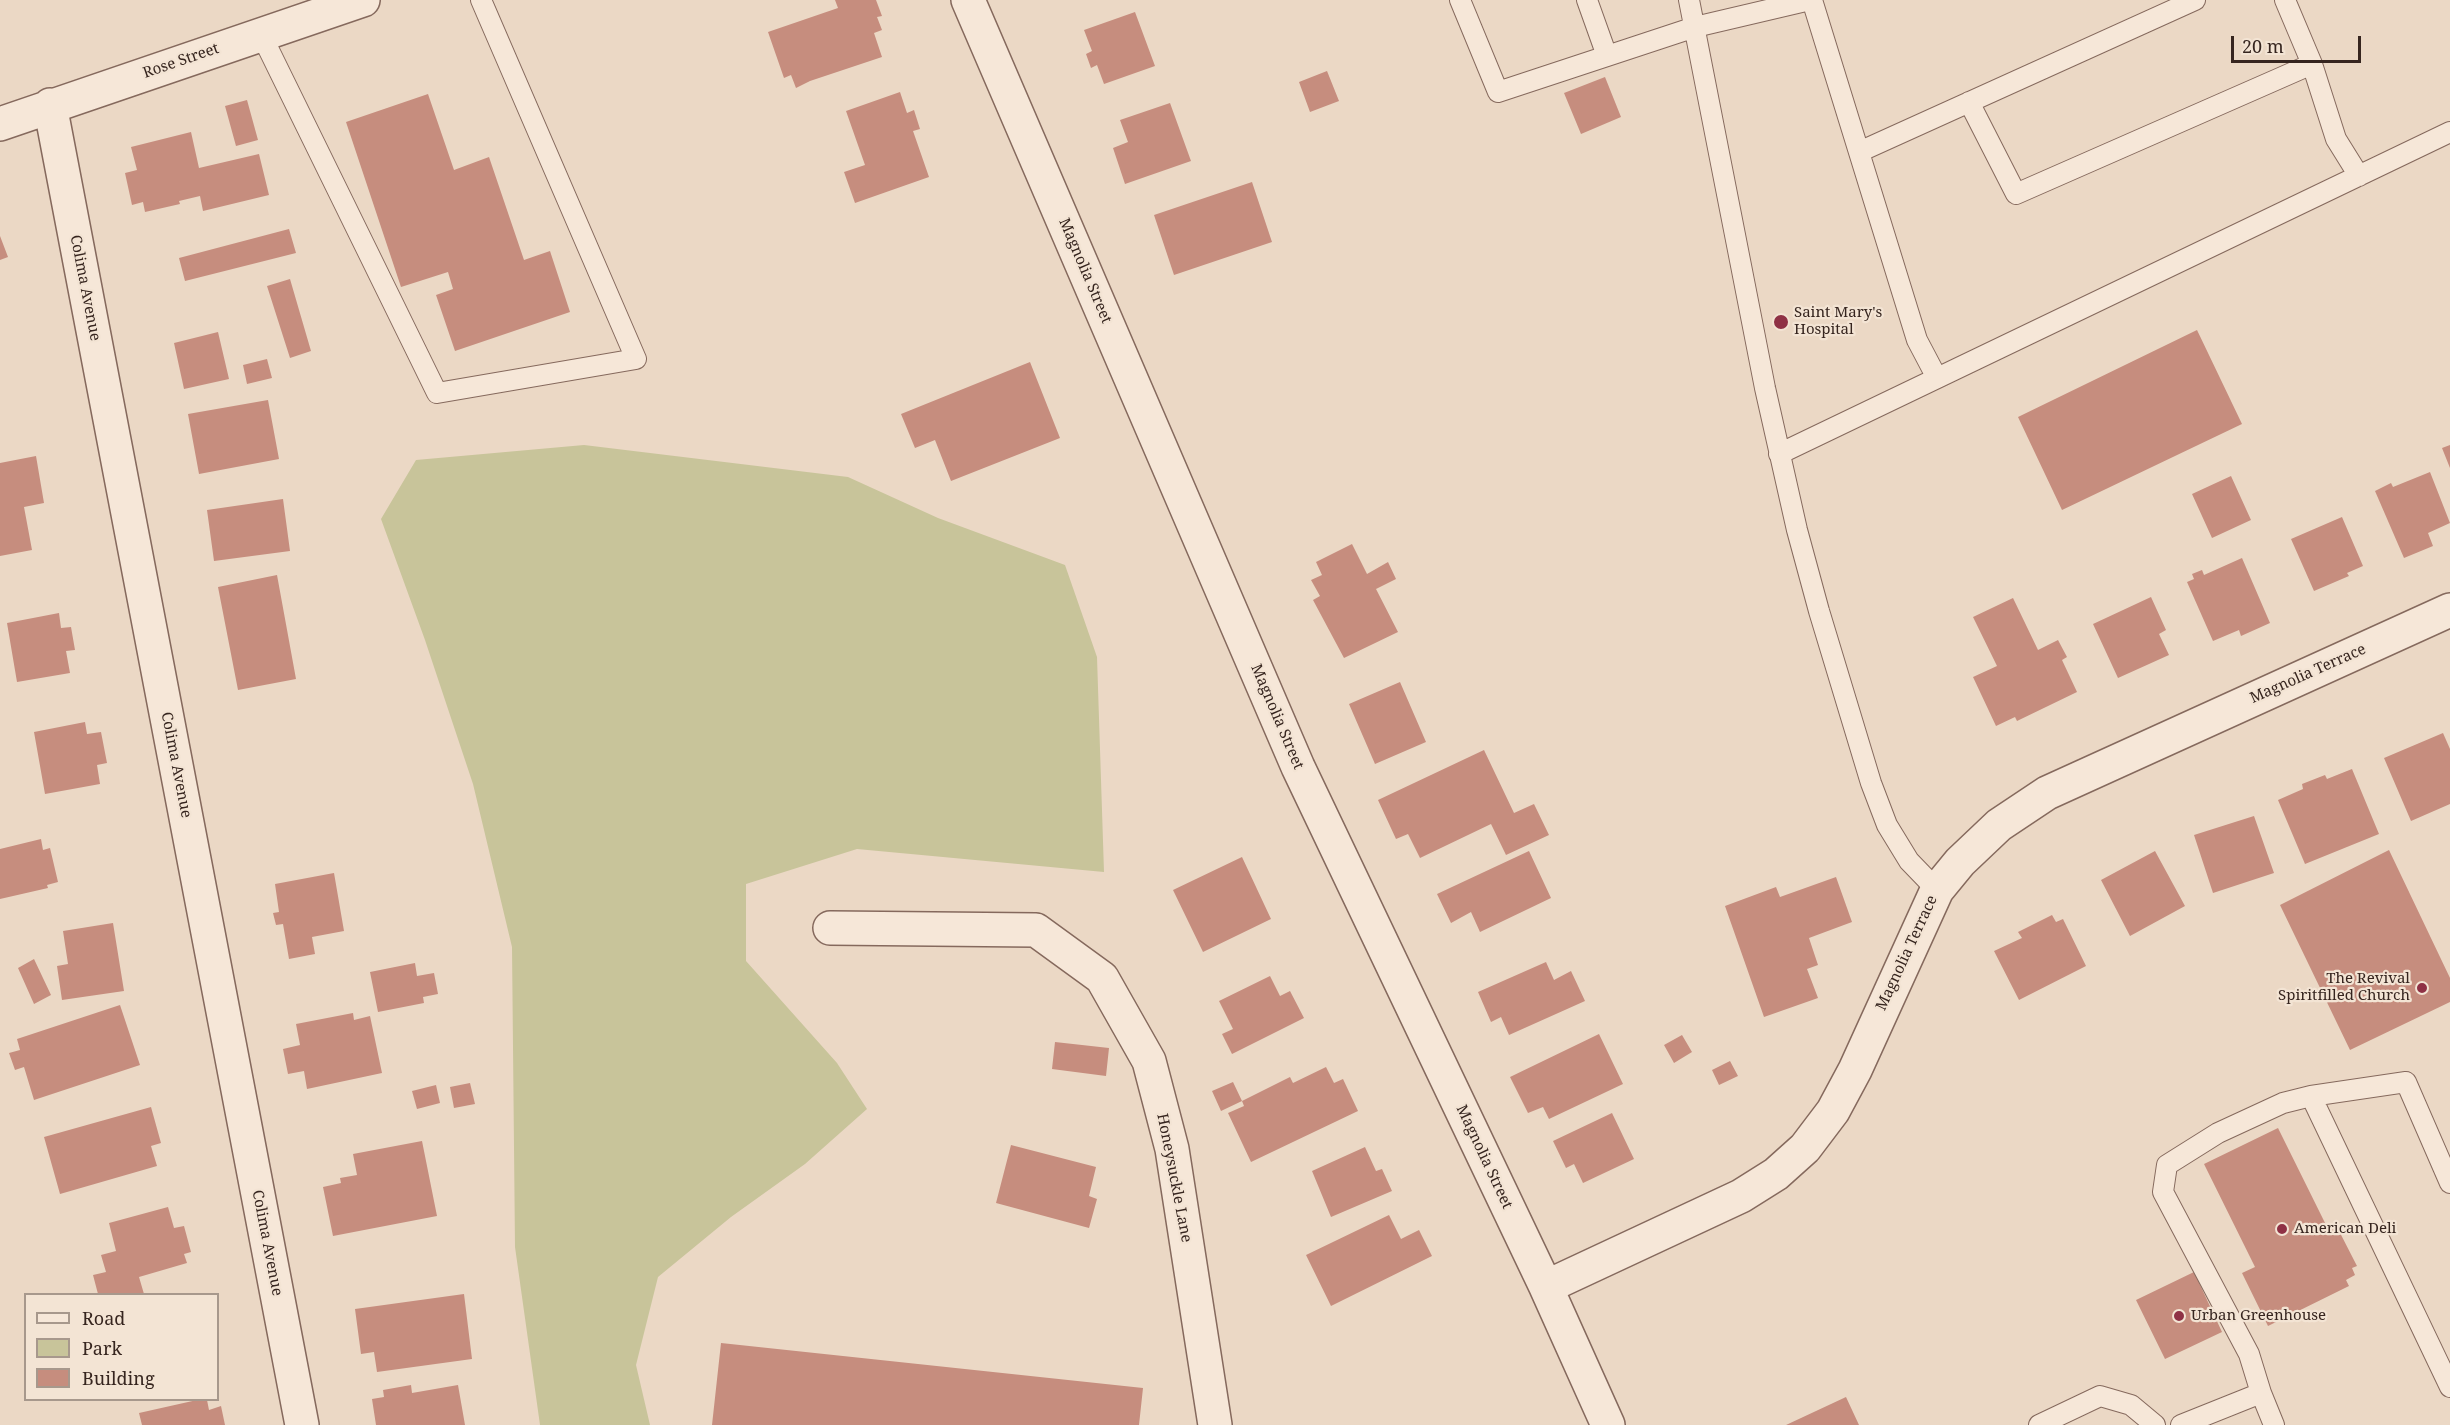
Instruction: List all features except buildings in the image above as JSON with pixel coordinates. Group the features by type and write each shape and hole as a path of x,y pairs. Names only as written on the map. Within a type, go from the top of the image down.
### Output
{"street":[{"name":"Rose Street","path":"0,124 50,105 363,0"},
{"name":"Magnolia Street","path":"968,0 1298,767 1546,1287 1608,1425"},
{"name":"Colima Avenue","path":"50,105 302,1425"},
{"name":"Magnolia Terrace","path":"1546,1287 1741,1196 1776,1174 1805,1148 1833,1111 1855,1070 1937,890 1960,862 1999,825 2047,793 2450,610"},
{"name":"Honeysuckle Lane","path":"830,928 1036,930 1102,978 1149,1061 1172,1149 1215,1425"}],"lane":[{"path":"261,34 437,393 636,359 481,0"},
{"path":"1460,0 1498,92 1695,27 1811,0 1917,340 1937,378"},
{"path":"1587,0 1607,56"},
{"path":"1689,0 1779,454 1819,611 1871,783 1887,825 1909,861 1937,890"},
{"path":"1859,152 2195,0"},
{"path":"2284,0 2312,64 2336,139 2359,176"},
{"path":"1969,102 2016,194 2312,64"},
{"path":"1779,454 2450,132"},
{"path":"2274,1425 2249,1354 2163,1192 2167,1165 2218,1133 2283,1103 2311,1096 2406,1082 2450,1183"},
{"path":"2311,1096 2450,1388"},
{"path":"2181,1425 2261,1393"},
{"path":"2039,1425 2100,1396 2131,1405 2155,1425"}],"green space":[{"path":"584,445 848,477 938,518 1065,565 1097,657 1104,872 857,849 746,884 746,961 837,1063 867,1109 805,1164 731,1217 658,1277 636,1365 650,1425 540,1425 515,1247 512,947 473,784 425,640 381,519 416,460"}],"place":[{"name":"Saint Mary's Hospital","path":"1781,322"},
{"name":"The Revival Spiritfilled Church","path":"2422,988"},
{"name":"American Deli","path":"2282,1229"},
{"name":"Urban Greenhouse","path":"2179,1316"}]}
